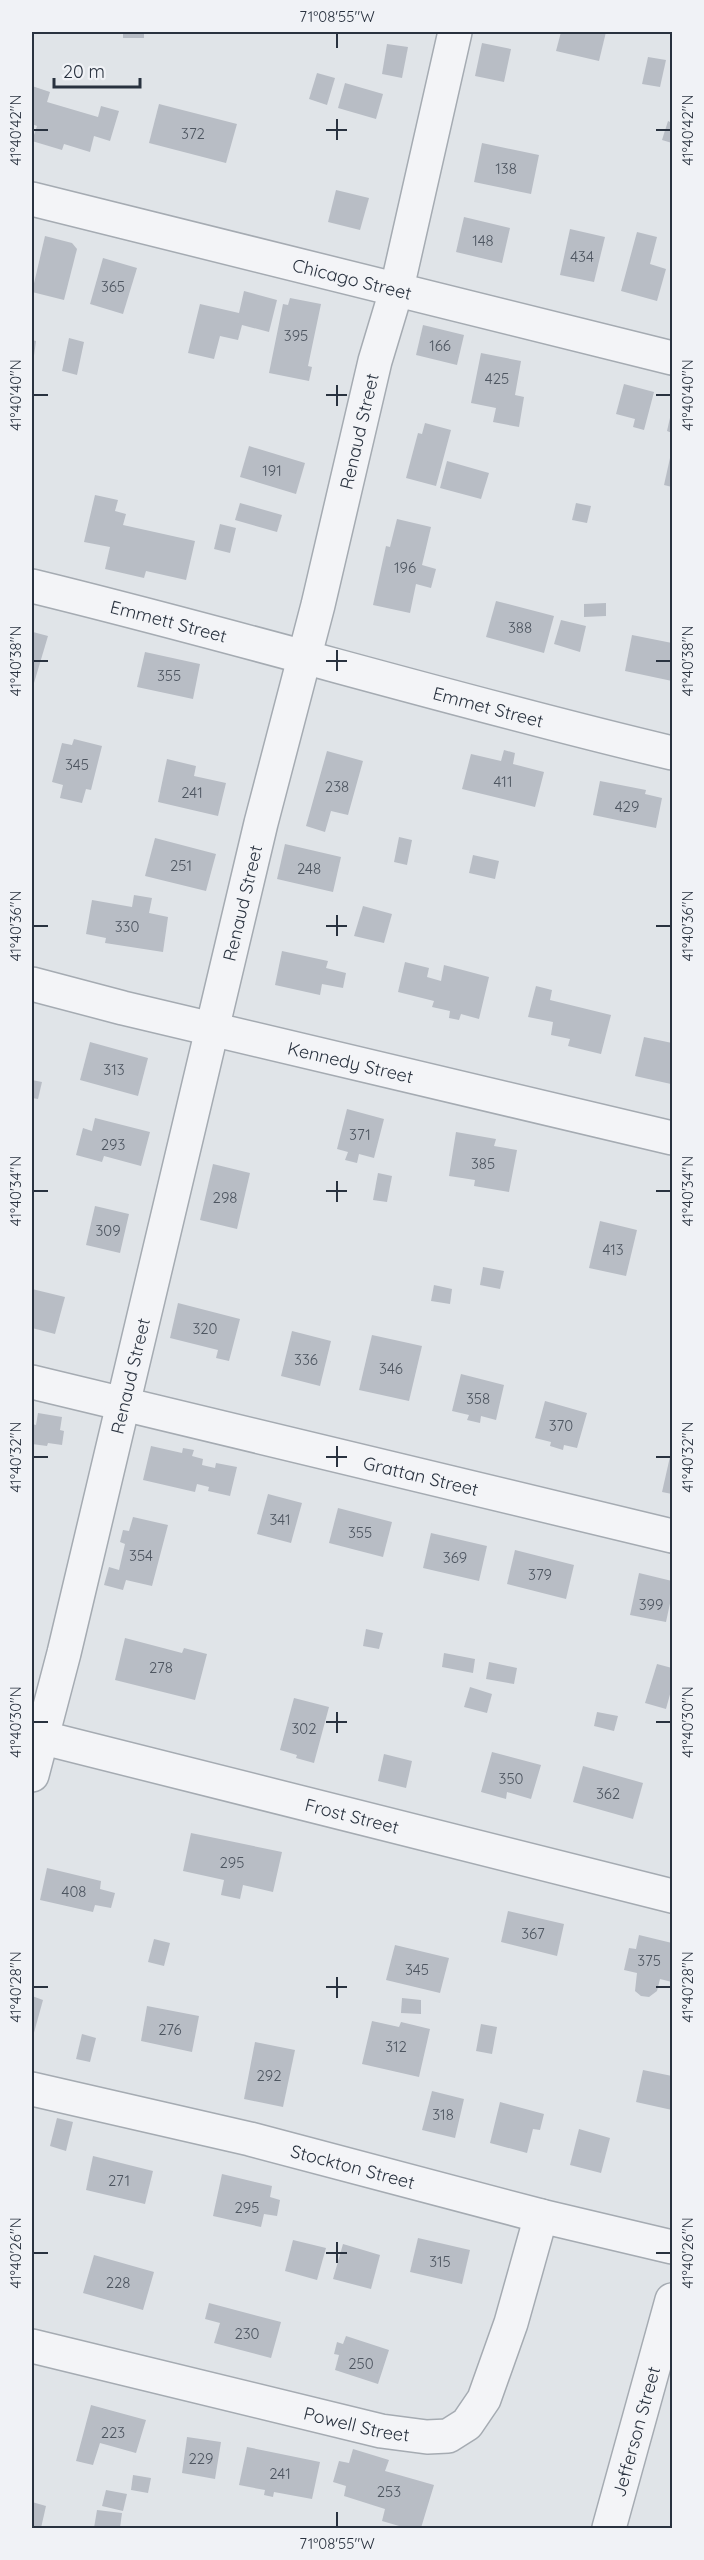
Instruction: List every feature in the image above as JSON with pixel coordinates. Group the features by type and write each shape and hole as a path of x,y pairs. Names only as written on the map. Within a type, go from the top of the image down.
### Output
{"street":[{"name":"Renaud Street","path":"32,1775 36,1737 64,1653 261,823 304,658 375,361 397,288 455,32"},
{"name":"Chicago Street","path":"32,199 672,358"},
{"name":"Emmett Street","path":"32,586 174,621 304,658"},
{"name":"Emmet Street","path":"304,658 549,724 672,753"},
{"name":"Kennedy Street","path":"32,984 123,1008 672,1138"},
{"name":"Grattan Street","path":"32,1382 672,1536"},
{"name":"Frost Street","path":"36,1737 672,1896"},
{"name":"Stockton Street","path":"32,2089 250,2139 541,2216 672,2247"},
{"name":"Powell Street","path":"32,2346 381,2431 427,2437 448,2436 467,2424 484,2399 511,2322 541,2216"},
{"name":"Jefferson Street","path":"609,2529 672,2300"}],"building":[{"path":"123,32 144,32 144,38 123,38"},
{"path":"561,32 606,32 599,61 556,51"},
{"path":"482,43 511,49 504,82 475,76"},
{"path":"387,44 408,47 402,78 382,74"},
{"path":"648,57 666,60 660,87 642,84"},
{"path":"317,73 335,78 327,105 309,99"},
{"path":"345,83 383,94 376,119 338,108"},
{"path":"32,86 50,92 47,102 98,117 101,106 119,111 110,141 94,136 90,152 64,144 62,150 32,141 37,126 32,124"},
{"path":"159,104 237,124 226,163 149,143"},
{"path":"668,121 672,123 672,143 662,140"},
{"path":"482,143 539,155 531,194 474,182"},
{"path":"336,190 369,198 360,230 328,222"},
{"path":"464,217 510,228 502,263 456,252"},
{"path":"570,229 605,237 594,282 560,275"},
{"path":"637,232 657,237 650,264 666,269 657,301 621,291"},
{"path":"45,236 72,243 77,249 64,300 32,292"},
{"path":"103,258 137,268 123,314 90,304"},
{"path":"244,291 277,300 269,332 242,325 238,340 220,336 214,359 188,353 200,304 239,313"},
{"path":"290,298 321,304 308,366 312,367 309,381 269,373 283,304 288,305"},
{"path":"423,325 464,335 457,365 416,355"},
{"path":"69,338 84,342 77,375 62,371"},
{"path":"32,340 36,341 33,363 32,363"},
{"path":"481,353 521,361 515,395 524,397 519,427 493,422 496,408 471,403"},
{"path":"624,384 654,392 644,430 633,427 635,419 616,414"},
{"path":"672,409 672,433 667,431"},
{"path":"425,423 451,430 436,486 406,478 418,433 422,434"},
{"path":"249,446 305,463 296,494 240,477"},
{"path":"672,449 672,487 664,485"},
{"path":"447,461 489,473 481,499 440,488"},
{"path":"95,495 118,500 115,511 126,514 123,525 195,541 186,580 146,571 144,578 105,569 110,547 84,542"},
{"path":"240,503 282,515 277,532 235,520"},
{"path":"576,503 591,506 587,523 572,520"},
{"path":"397,519 431,527 422,565 436,569 431,588 416,584 410,613 373,605 386,546 390,547"},
{"path":"220,524 236,528 230,553 214,549"},
{"path":"496,601 554,616 544,653 486,637"},
{"path":"606,603 606,616 584,617 584,604"},
{"path":"561,620 586,626 580,652 554,644"},
{"path":"33,632 48,636 34,683 32,682"},
{"path":"632,635 672,643 672,681 625,671"},
{"path":"145,652 200,664 193,699 137,687"},
{"path":"74,739 102,746 91,790 86,789 82,803 60,798 63,785 52,782 62,743 72,745"},
{"path":"504,750 515,753 513,764 544,772 535,807 462,789 471,754 501,761"},
{"path":"327,751 363,761 348,815 331,811 325,832 306,826"},
{"path":"167,759 196,766 194,776 226,783 218,816 158,802"},
{"path":"600,781 646,790 645,794 662,798 656,828 593,815"},
{"path":"399,837 412,840 407,865 394,862"},
{"path":"155,838 216,854 206,891 145,876"},
{"path":"285,844 341,857 333,892 277,879"},
{"path":"473,855 499,861 495,879 469,873"},
{"path":"134,895 152,898 149,913 168,917 163,952 105,943 106,938 86,934 92,900 132,907"},
{"path":"363,906 392,914 384,943 354,936"},
{"path":"282,951 328,961 326,968 346,973 343,988 322,984 320,995 275,985"},
{"path":"405,962 429,968 427,977 441,981 444,965 489,977 479,1019 461,1014 459,1020 449,1018 450,1011 432,1007 434,1001 398,992"},
{"path":"536,986 552,990 550,1000 611,1015 601,1054 568,1046 570,1039 551,1035 553,1022 528,1017"},
{"path":"644,1037 672,1043 671,1084 635,1076"},
{"path":"90,1042 148,1058 138,1096 80,1080"},
{"path":"32,1080 42,1082 38,1099 32,1098"},
{"path":"347,1109 384,1119 374,1158 359,1154 357,1163 345,1160 348,1152 337,1149"},
{"path":"95,1118 150,1132 141,1166 104,1156 102,1162 76,1155 83,1128 92,1131"},
{"path":"456,1132 496,1139 494,1146 517,1150 509,1192 474,1186 475,1180 449,1176"},
{"path":"213,1164 250,1173 237,1229 200,1220"},
{"path":"378,1173 392,1176 387,1202 373,1200"},
{"path":"95,1206 129,1214 120,1253 86,1245"},
{"path":"600,1221 637,1230 626,1276 589,1268"},
{"path":"483,1267 504,1271 500,1289 480,1285"},
{"path":"434,1285 452,1289 450,1304 431,1301"},
{"path":"32,1289 65,1297 55,1334 32,1328"},
{"path":"178,1303 240,1319 229,1361 216,1358 218,1350 170,1338"},
{"path":"292,1331 331,1341 320,1386 281,1376"},
{"path":"372,1335 422,1346 409,1401 359,1390"},
{"path":"461,1374 504,1385 496,1420 481,1416 480,1423 467,1420 469,1415 452,1411"},
{"path":"545,1401 587,1413 577,1448 564,1445 563,1450 550,1446 551,1442 535,1438"},
{"path":"38,1413 62,1417 60,1430 64,1431 62,1445 32,1444 32,1424 36,1425"},
{"path":"151,1446 182,1453 183,1448 194,1450 192,1456 203,1459 202,1465 215,1468 216,1463 237,1467 230,1496 208,1491 209,1487 197,1484 195,1492 143,1480"},
{"path":"672,1448 672,1494 662,1492"},
{"path":"268,1494 302,1503 291,1543 257,1534"},
{"path":"338,1508 392,1522 383,1557 329,1543"},
{"path":"133,1517 168,1525 152,1586 126,1580 123,1590 104,1585 109,1567 119,1570 125,1544 120,1542 123,1530 129,1531"},
{"path":"431,1533 487,1546 479,1581 423,1568"},
{"path":"515,1550 574,1565 566,1599 507,1584"},
{"path":"639,1573 672,1581 672,1594 666,1622 630,1615"},
{"path":"366,1629 383,1633 379,1649 363,1646"},
{"path":"125,1638 182,1653 184,1648 207,1654 195,1700 115,1680"},
{"path":"444,1653 475,1659 473,1673 442,1667"},
{"path":"489,1662 517,1668 514,1684 486,1679"},
{"path":"657,1664 672,1668 672,1687 666,1709 645,1703"},
{"path":"470,1687 492,1694 487,1713 464,1707"},
{"path":"294,1698 329,1707 314,1763 280,1750"},
{"path":"597,1712 618,1716 614,1731 594,1726"},
{"path":"492,1752 541,1765 531,1799 507,1792 506,1799 481,1792"},
{"path":"384,1754 412,1761 406,1788 378,1781"},
{"path":"583,1766 643,1783 633,1819 573,1802"},
{"path":"191,1833 282,1852 273,1892 243,1885 240,1899 221,1895 224,1880 183,1871"},
{"path":"47,1868 101,1881 100,1889 115,1893 111,1908 95,1905 93,1912 40,1900"},
{"path":"508,1911 564,1924 557,1956 501,1942"},
{"path":"639,1935 672,1943 672,1982 660,1979 657,1991 649,1997 641,1996 635,1991 637,1973 624,1970 629,1948 636,1949"},
{"path":"154,1939 170,1943 164,1966 148,1962"},
{"path":"395,1945 449,1958 440,1993 386,1980"},
{"path":"32,1996 43,2000 32,2040"},
{"path":"402,1998 421,2000 421,2014 401,2013"},
{"path":"147,2006 199,2016 192,2052 141,2041"},
{"path":"372,2021 399,2027 401,2022 430,2029 419,2077 362,2064"},
{"path":"481,2024 497,2027 492,2054 476,2051"},
{"path":"82,2034 96,2038 90,2062 76,2059"},
{"path":"255,2042 295,2050 283,2107 244,2099"},
{"path":"643,2070 672,2076 672,2110 636,2102"},
{"path":"432,2091 464,2099 455,2138 422,2130"},
{"path":"500,2102 544,2114 540,2130 533,2129 527,2153 490,2143"},
{"path":"57,2118 73,2122 66,2151 50,2146"},
{"path":"579,2129 610,2138 601,2173 570,2165"},
{"path":"93,2156 153,2171 145,2204 86,2190"},
{"path":"222,2174 272,2186 270,2197 280,2200 277,2216 264,2214 261,2227 213,2216"},
{"path":"418,2238 470,2250 462,2284 410,2272"},
{"path":"293,2240 326,2248 317,2280 285,2271"},
{"path":"343,2244 380,2255 371,2289 333,2279"},
{"path":"94,2255 154,2272 143,2310 83,2293"},
{"path":"209,2303 281,2322 271,2358 214,2343 220,2323 205,2319"},
{"path":"346,2336 389,2350 378,2384 335,2370 339,2355 334,2354 337,2342 343,2344"},
{"path":"91,2405 146,2420 136,2453 100,2443 93,2465 76,2461"},
{"path":"187,2437 221,2442 215,2479 182,2473"},
{"path":"247,2447 320,2462 312,2499 274,2492 273,2497 264,2495 265,2490 239,2485"},
{"path":"353,2449 389,2460 385,2471 434,2485 421,2528 406,2528 382,2521 385,2509 344,2496 346,2486 333,2482 339,2461 349,2463"},
{"path":"133,2475 151,2478 148,2493 131,2490"},
{"path":"106,2490 127,2494 123,2511 102,2506"},
{"path":"32,2502 46,2506 41,2528 32,2528"},
{"path":"97,2510 122,2513 120,2528 94,2528"}]}
